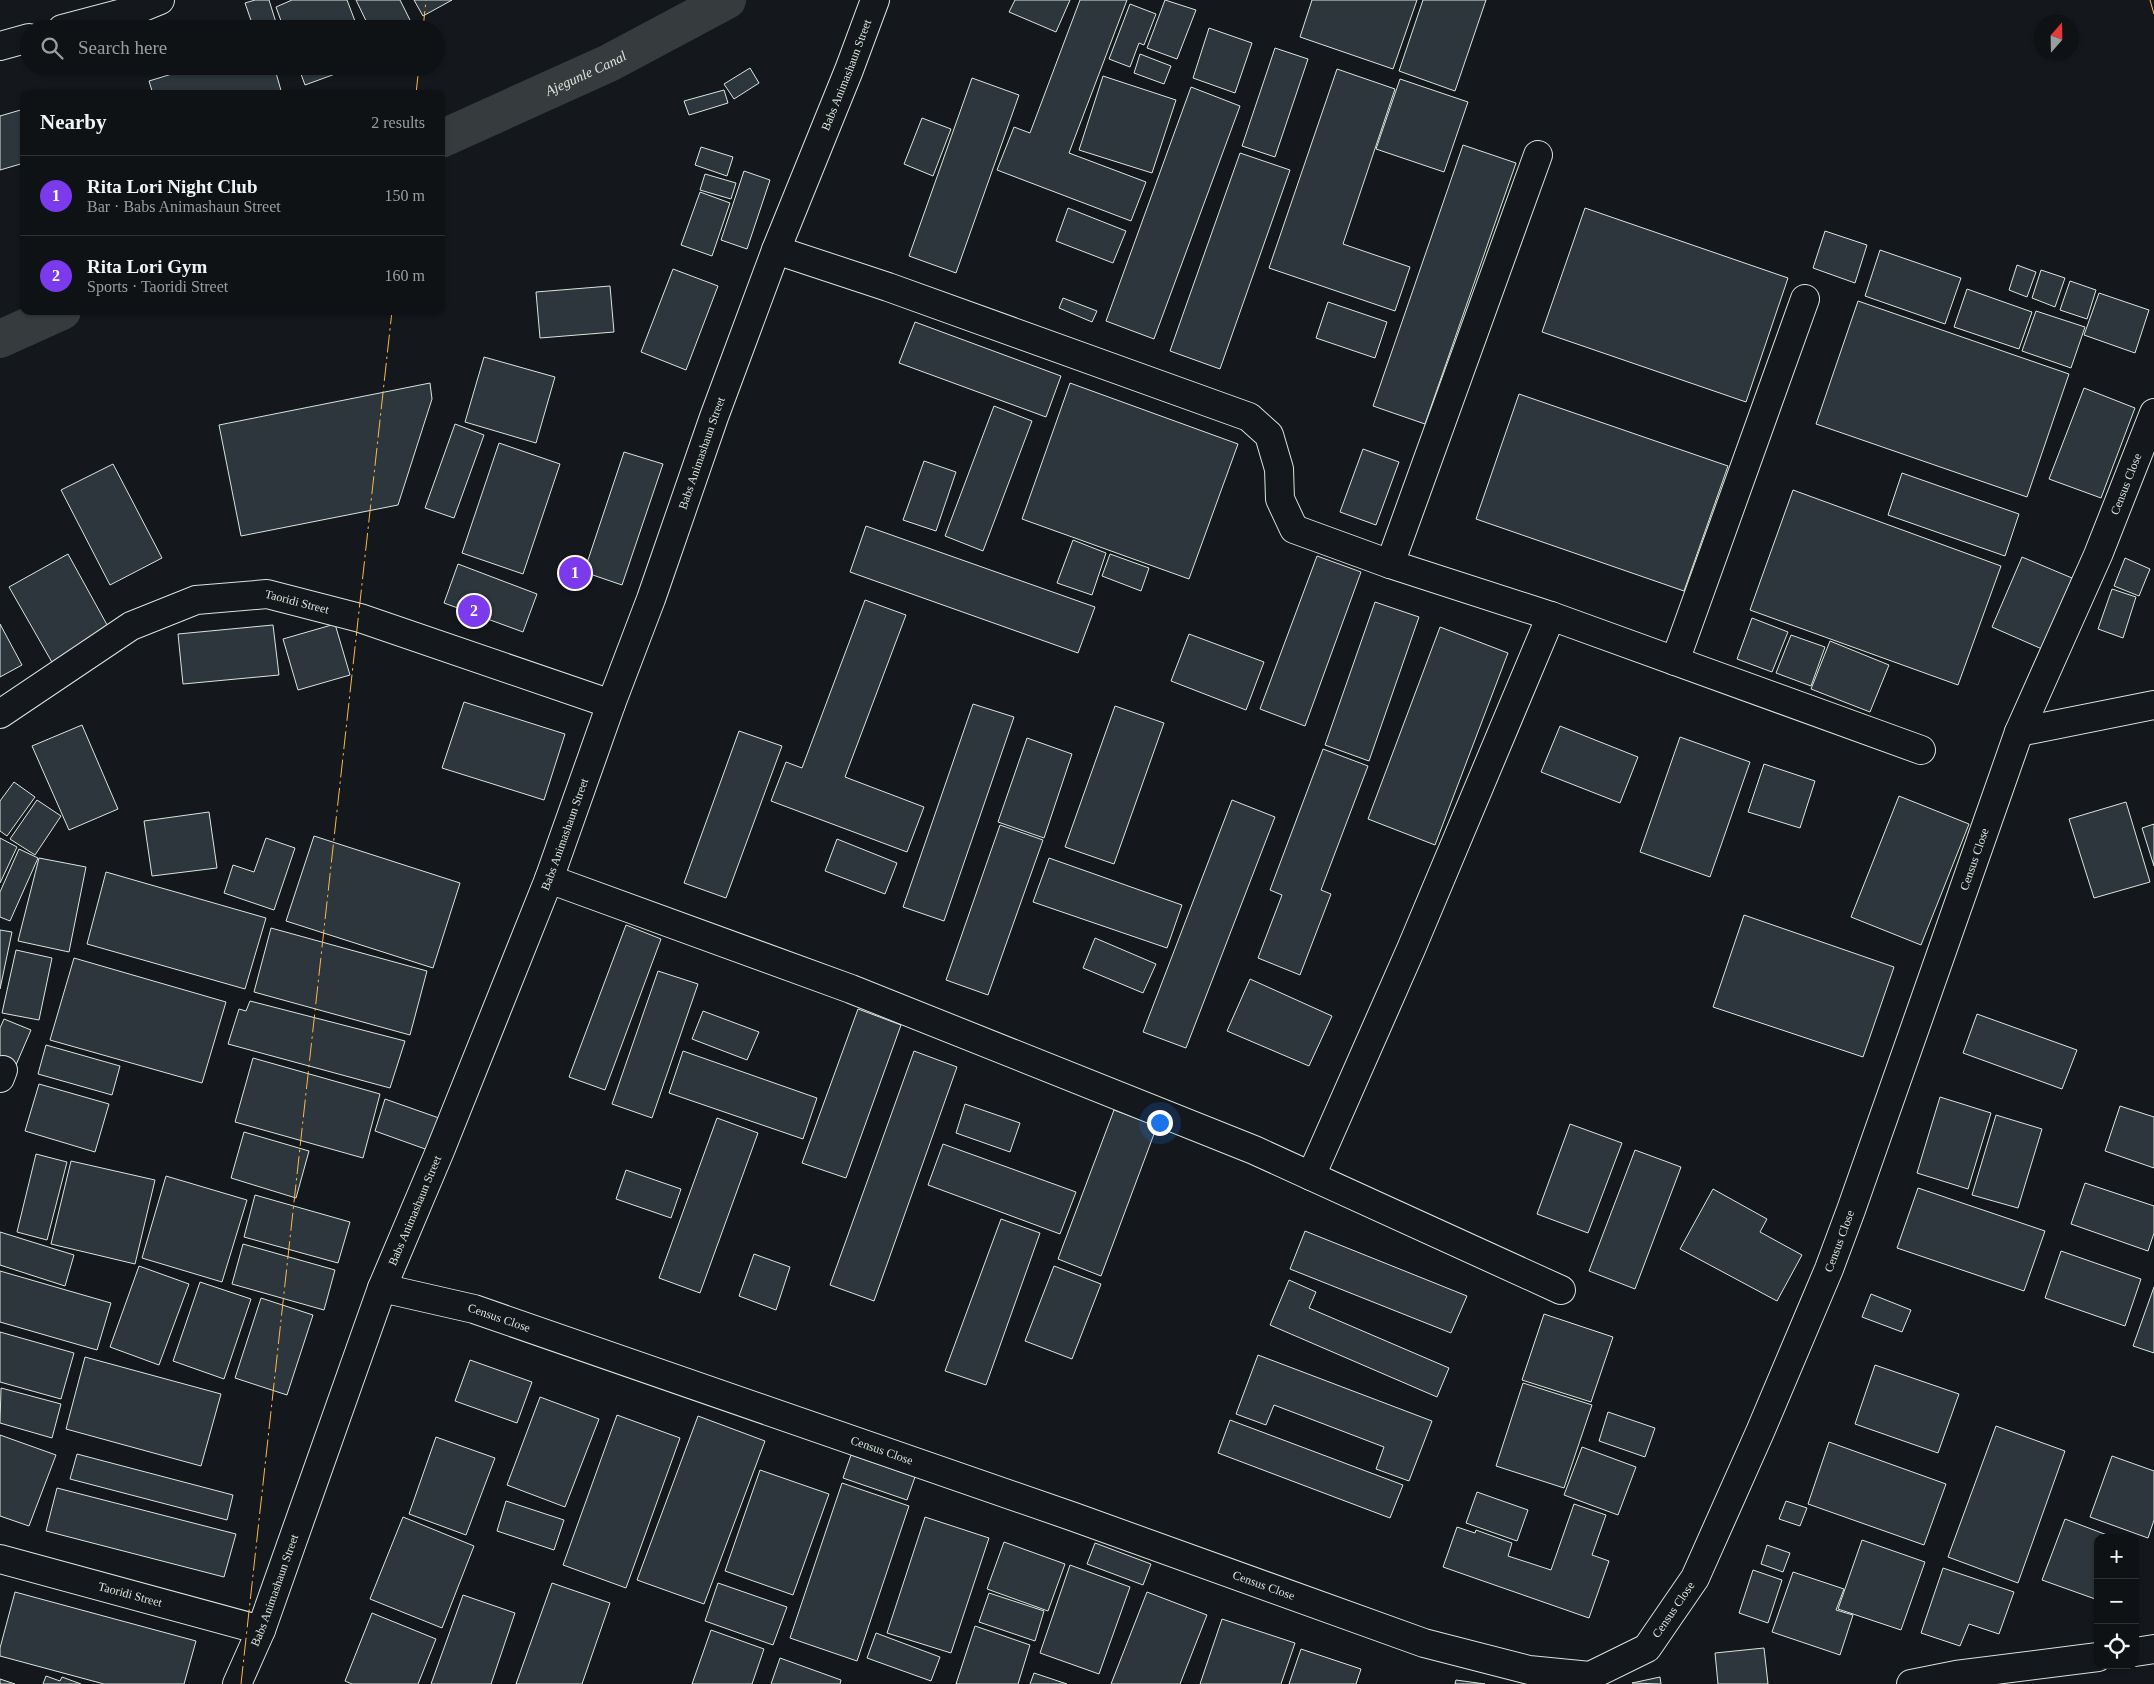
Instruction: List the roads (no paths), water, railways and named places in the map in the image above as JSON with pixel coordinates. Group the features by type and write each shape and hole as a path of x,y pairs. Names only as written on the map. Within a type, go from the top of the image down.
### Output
{"street":[{"path":"96,20 138,9 160,0"},
{"name":"Babs Animashaun Street","path":"242,1678 261,1630 382,1288 549,879 610,704 651,599 714,417 776,250 849,70 875,0"},
{"path":"0,46 20,40"},
{"path":"1390,564 1538,155"},
{"path":"776,250 888,287 1250,418 1269,435 1279,469 1280,500 1294,529 1390,564 1551,616 1921,750"},
{"path":"1675,660 1805,299"},
{"name":"Census Close","path":"382,1288 474,1309 1074,1517 1424,1643 1529,1670 1590,1676 1648,1648 1695,1578 1760,1432 1832,1261 2019,732 2098,555 2154,413"},
{"name":"Taoridi Street","path":"0,714 131,626 196,600 266,594 360,618 610,704"},
{"path":"1311,1176 1411,949 1551,616"},
{"path":"2019,732 2154,705"},
{"path":"549,879 851,989 1254,1150 1562,1290"},
{"name":"Taoridi Street","path":"0,1559 261,1630"},
{"path":"2139,1651 2154,1649"},
{"path":"1911,1684 1956,1675 2094,1658"}],"waterway":[{"name":"Ajegunle Canal","path":"445,137 609,63 727,0"},
{"name":"Ajegunle Canal","path":"0,339 53,315"}],"place":[{"name":"Rita Lori Night Club","path":"575,573"},
{"name":"Rita Lori Gym","path":"474,611"}]}
